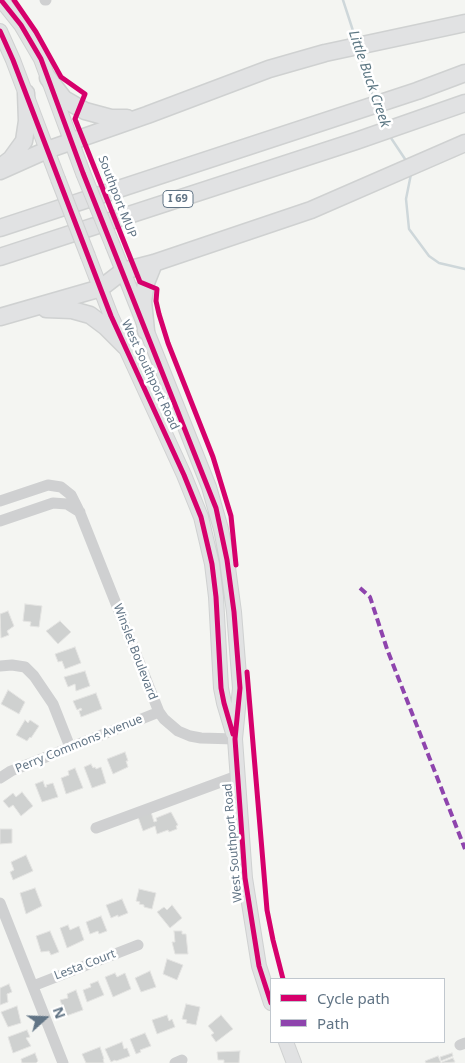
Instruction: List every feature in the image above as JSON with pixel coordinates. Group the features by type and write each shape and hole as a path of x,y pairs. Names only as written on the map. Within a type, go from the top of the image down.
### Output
{"highway":[{"path":"0,169 72,140 146,115 233,82 325,53 465,23"},
{"name":"I 69","path":"0,228 417,91 465,73"},
{"path":"48,78 64,99 85,111 111,118 146,115"},
{"path":"0,169 11,159 24,141 27,121 26,93"},
{"name":"I 69","path":"0,257 356,141 465,103"},
{"path":"0,317 101,288 123,271 154,263 311,210 465,143"},
{"path":"146,331 143,301 146,283 154,263"},
{"path":"21,311 60,309 90,315 106,326 125,346"}],"main road":[{"name":"West Southport Road","path":"1,0 32,41 48,78 112,246 209,487 221,529 234,612 240,688 235,739 241,844 248,907 259,966 270,1001"},
{"name":"West Southport Road","path":"0,31 6,42 101,288 201,517 212,564 216,597 221,688 235,739"},
{"path":"286,1043 294,1063"}],"street":[{"name":"Winslet Boulevard","path":"0,501 42,486 54,485 61,487 71,495 80,513 159,712 170,726 190,736 235,739"},
{"path":"0,521 53,503 67,504 80,513"},
{"path":"0,666 25,667 34,676 53,704 70,747"},
{"name":"Perry Commons Avenue","path":"0,778 11,771 159,712"},
{"path":"96,828 237,776"},
{"path":"0,903 63,1063"},
{"name":"Lesta Court","path":"33,986 138,945"}],"building":[{"path":"25,604 42,606 39,627 30,626 31,622 23,621"},
{"path":"8,611 14,626 7,631 9,635 1,638 0,614"},
{"path":"60,621 71,632 58,644 46,631"},
{"path":"75,647 81,663 65,669 62,661 58,662 55,654"},
{"path":"85,671 90,686 76,691 75,684 68,687 64,677"},
{"path":"8,690 25,702 19,714 1,704"},
{"path":"96,693 102,709 81,717 79,711 82,710 81,708 77,710 73,701"},
{"path":"25,720 28,723 30,720 39,726 27,741 16,735"},
{"path":"125,752 128,767 113,774 107,759"},
{"path":"91,764 96,769 101,767 106,783 92,788 84,767"},
{"path":"75,768 83,788 66,794 61,778 69,775 68,771"},
{"path":"43,781 45,787 53,783 58,797 42,802 35,784"},
{"path":"22,792 33,806 21,816 13,805 9,808 3,801 13,793 16,797"},
{"path":"151,812 154,822 157,821 156,818 171,812 178,825 176,826 177,829 157,834 155,826 143,831 138,817"},
{"path":"0,829 12,829 12,843 0,844"},
{"path":"26,855 33,871 13,880 10,872 14,870 11,862"},
{"path":"35,888 42,906 26,914 20,893"},
{"path":"139,889 156,893 152,909 144,907 144,905 139,904 140,902 136,901"},
{"path":"122,899 128,913 111,918 106,905"},
{"path":"172,905 182,918 170,928 157,912 164,907 167,910"},
{"path":"101,916 107,931 99,934 98,931 90,934 86,922"},
{"path":"68,925 70,930 79,926 84,940 67,948 60,928"},
{"path":"50,931 59,952 51,955 49,951 41,952 36,936"},
{"path":"174,931 182,931 182,934 186,934 188,954 175,954 172,942 175,942"},
{"path":"167,959 183,965 177,980 163,974"},
{"path":"150,971 156,987 141,992 135,978"},
{"path":"115,973 117,977 125,973 131,989 113,997 105,977"},
{"path":"98,981 104,995 87,1002 83,990 91,987 90,984"},
{"path":"9,984 12,992 7,994 8,1002 0,1005 0,988"},
{"path":"76,990 83,1010 66,1016 60,1000 68,998 67,994"},
{"path":"186,1004 200,1007 196,1025 186,1023 187,1020 182,1019"},
{"path":"17,1006 21,1023 8,1027 1,1012"},
{"path":"167,1015 169,1021 172,1019 175,1027 157,1034 152,1020"},
{"path":"221,1015 233,1029 216,1042 211,1035 214,1033 208,1026"},
{"path":"27,1030 30,1037 26,1038 31,1046 13,1053 8,1037"},
{"path":"145,1033 151,1046 140,1050 141,1052 136,1054 130,1039"},
{"path":"122,1042 124,1049 127,1048 130,1056 111,1062 105,1049"},
{"path":"100,1047 104,1063 86,1063 82,1054"},
{"path":"240,1051 239,1063 224,1063 224,1060 218,1060 217,1052"},
{"path":"35,1053 38,1061 36,1063 22,1063 21,1059"},
{"path":"452,1053 453,1056 441,1061 440,1057"},
{"path":"438,1056 441,1063 426,1063 425,1061"},
{"path":"453,1058 455,1062 442,1063 442,1062"}],"waterway":[{"name":"Little Buck Creek","path":"343,0 356,40"},
{"name":"Little Buck Creek","path":"359,51 374,100"},
{"name":"Little Buck Creek","path":"378,110 384,126"},
{"name":"Little Buck Creek","path":"389,135 407,162"},
{"name":"Little Buck Creek","path":"411,174 406,199 409,229 429,256 439,263 465,269"}],"marked path":[{"path":"360,588 370,597 387,649 465,849"}],"cycle path":[{"path":"1,0 21,25 41,59 83,173 216,508 227,560 234,612 240,688 235,739 245,878 259,966 270,1000"},
{"name":"Southport MUP","path":"14,0 36,32 61,77 85,94 75,119 140,282 157,289 156,301 168,343 213,457 231,516 236,565"},
{"path":"0,31 13,60 111,316 184,475 201,517 212,564 216,597 221,688 233,734"},
{"path":"247,672 267,910 283,978"}]}
